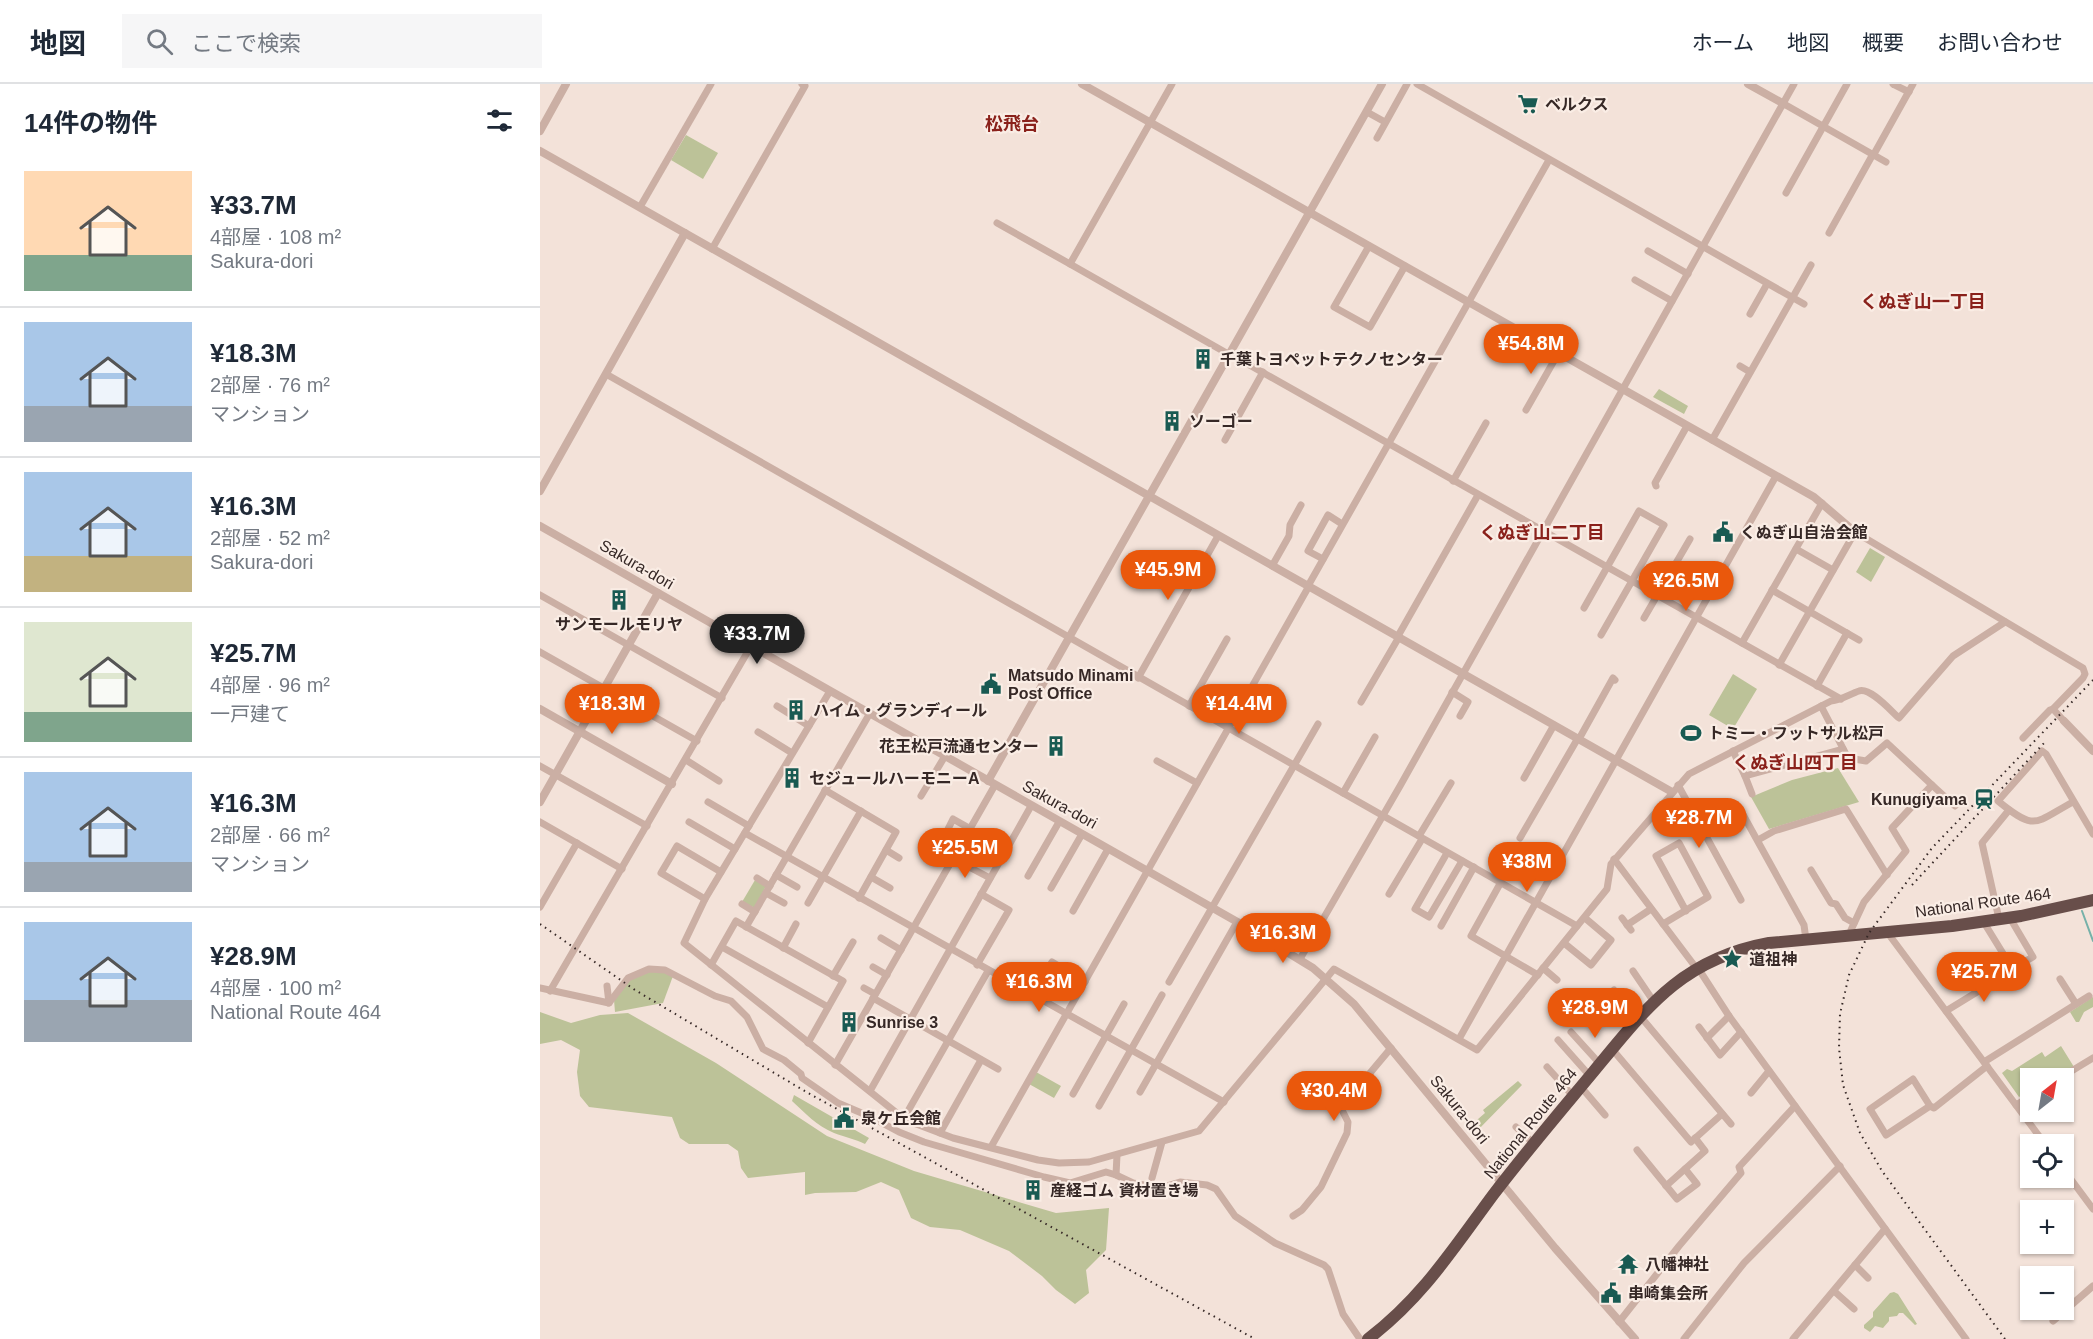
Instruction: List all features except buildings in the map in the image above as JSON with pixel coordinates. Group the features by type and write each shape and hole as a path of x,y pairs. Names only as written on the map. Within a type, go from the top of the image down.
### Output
{"highway":[{"name":"National Route 464","path":"1368,1339 1393,1320 1421,1291 1502,1184 1640,1017 1676,982 1697,969 1720,957 1754,946 1806,940 1853,929 1887,932 1983,921 2093,900"}],"street":[{"path":"540,131 566,84"},
{"path":"640,207 711,84"},
{"path":"712,249 805,86 802,84"},
{"path":"1082,84 1776,476 1822,503 1855,532 2083,668 2085,674 2083,678 2023,738"},
{"path":"1070,264 1172,84"},
{"path":"835,1065 969,828 1069,638 1382,84"},
{"path":"1377,138 1407,84"},
{"path":"1417,84 1803,304"},
{"path":"1748,84 1886,162"},
{"path":"1300,959 1794,84"},
{"path":"1786,193 1847,84"},
{"path":"1893,84 1909,92"},
{"path":"1829,232 1913,84"},
{"path":"1367,112 1385,122"},
{"path":"540,151 1554,725 1617,760 1675,788 1741,900"},
{"path":"991,1147 1549,160"},
{"path":"997,223 1841,699"},
{"path":"540,491 685,233"},
{"path":"1369,246 1334,307 1370,327 1405,266"},
{"path":"1648,251 1688,274"},
{"path":"1712,440 1811,265"},
{"path":"1635,280 1672,301"},
{"path":"1750,314 1767,284"},
{"path":"1527,410 1558,352"},
{"path":"1740,366 1750,372"},
{"path":"1226,440 1263,372"},
{"path":"606,374 1577,926"},
{"path":"1453,481 1486,423"},
{"path":"1656,486 1655,483 1687,426"},
{"path":"1459,1039 1776,476"},
{"path":"1361,702 1478,495"},
{"path":"1742,643 1822,503"},
{"path":"1272,566 1289,536 1290,525 1301,505"},
{"path":"1584,608 1639,511 1664,525 1601,635"},
{"path":"1323,560 1308,551 1328,515 1342,524"},
{"name":"Sakura-dori","path":"540,526 1237,922 1300,959 1327,979 1354,1004 1502,1184 1635,1339"},
{"path":"1779,664 1855,532"},
{"path":"1138,678 1218,536"},
{"path":"1644,618 1690,539"},
{"path":"1796,549 1833,570"},
{"path":"1772,590 1859,640"},
{"path":"540,802 658,593"},
{"path":"540,596 722,698"},
{"path":"830,691 705,899 684,943 904,1118 953,1138 1038,1160 1059,1163 1089,1162 1199,1131 1334,969 1477,1050 1607,889 1611,864 1614,860 1689,774 1831,701 1861,690 1867,689 1899,718 1953,656 2006,622"},
{"path":"1816,686 1847,633"},
{"path":"1189,706 1227,639"},
{"path":"550,991 751,646"},
{"path":"540,651 697,741"},
{"path":"1521,838 1613,678 1616,680"},
{"path":"1452,692 1468,702 1460,716"},
{"path":"777,706 808,726"},
{"path":"1821,706 1848,758 1866,761 1887,743 1955,806"},
{"path":"540,709 672,784"},
{"path":"2053,709 2093,751"},
{"path":"746,927 870,713"},
{"path":"1169,982 1318,724"},
{"path":"1524,778 1554,725"},
{"path":"758,732 792,753"},
{"path":"1343,793 1375,737"},
{"path":"1744,776 1843,749"},
{"path":"2073,802 2040,821 2028,822 1998,801 2043,750 2093,834"},
{"path":"1733,751 1752,794"},
{"path":"921,796 945,756"},
{"path":"686,760 719,781"},
{"path":"1157,761 1197,783"},
{"path":"540,766 647,826"},
{"path":"1389,894 1451,783"},
{"path":"1853,929 1864,902 1906,851 1892,828 1932,785"},
{"path":"825,790 896,832 859,898"},
{"path":"708,802 787,856 859,898 1224,1102"},
{"path":"870,1091 1031,806"},
{"path":"1758,840 1774,831 1845,809 1887,874"},
{"path":"1983,921 2012,968 2034,957 2004,918 1982,843 2009,810"},
{"path":"808,903 861,811"},
{"path":"1741,811 1804,925 1806,940"},
{"path":"947,831 953,819 969,828"},
{"path":"540,822 622,869"},
{"path":"689,822 735,849"},
{"path":"1028,876 1059,822"},
{"path":"1051,888 1082,834"},
{"path":"540,907 577,843"},
{"path":"1663,924 1686,911 1708,897 1679,843 1656,856 1686,911"},
{"path":"705,899 661,873 677,846 721,872"},
{"path":"1073,911 1108,849"},
{"path":"886,850 899,858"},
{"path":"1447,853 1414,909 1429,917 1462,861"},
{"path":"952,858 990,878"},
{"path":"1614,860 1697,969 1966,1339"},
{"path":"1441,926 1474,867"},
{"path":"1811,870 1830,903 1836,904 1853,929"},
{"path":"776,875 797,887"},
{"path":"871,877 890,888"},
{"path":"757,878 784,903"},
{"path":"1501,882 1470,936 1538,975"},
{"path":"977,965 1009,909 981,894"},
{"path":"742,904 755,912"},
{"path":"1622,918 1629,928 1651,909"},
{"path":"1564,943 1591,965 1611,940 1585,918"},
{"path":"711,965 736,921 843,981 808,1043"},
{"path":"1140,1092 1237,922"},
{"path":"783,948 796,924"},
{"path":"1887,932 2038,1134"},
{"path":"881,938 901,950"},
{"path":"833,976 853,942"},
{"path":"722,947 828,1007"},
{"path":"1032,995 1052,962 1085,982"},
{"path":"873,967 886,975"},
{"path":"1543,968 1557,980"},
{"path":"609,1002 628,978 649,969 665,970 731,1002 747,1017 763,1049 784,1060 820,1092 838,1103 924,1142 1070,1183 1106,1172 1133,1183 1160,1188 1180,1182 1216,1188 1235,1216 1275,1243 1324,1265 1328,1269 1343,1314 1360,1339"},
{"path":"904,1118 988,971"},
{"path":"1633,971 1654,1002"},
{"path":"1946,1011 2008,974"},
{"path":"2060,979 2076,1004"},
{"path":"607,986 609,1002"},
{"path":"540,988 609,1002"},
{"path":"864,988 911,1019 998,1069"},
{"path":"1614,990 1640,1017 1731,1124"},
{"path":"1099,1106 1162,994"},
{"path":"1930,1106 1913,1079 1869,1109 1886,1135 1930,1106 1934,1108 1986,1064 2089,996"},
{"path":"1073,1094 1124,1004"},
{"path":"1707,1038 1729,1016"},
{"path":"1700,1027 1720,1055 1741,1032"},
{"path":"1571,1032 1600,1064"},
{"path":"1558,1040 1590,1076"},
{"path":"1293,1216 1302,1210 1321,1187 1347,1133 1348,1122 1342,1110 1344,1104 1391,1048"},
{"path":"1612,1049 1691,1142 1722,1114"},
{"path":"2074,1070 2093,1058"},
{"path":"940,1133 981,1060"},
{"path":"1753,1088 1769,1071"},
{"path":"1548,1072 1577,1091 1605,1115"},
{"path":"2016,1105 2020,1103"},
{"path":"1619,1322 1741,1173 1739,1167 1795,1106"},
{"path":"1516,1127 1534,1144"},
{"path":"1666,1186 1705,1151 1695,1138"},
{"path":"1152,1178 1162,1142"},
{"path":"1637,1150 1677,1199 1696,1184 1685,1169"},
{"path":"1116,1175 1117,1155"},
{"path":"1684,1339 1743,1263 1840,1166"},
{"path":"2074,1183 2093,1209"},
{"path":"1793,1339 1885,1229"},
{"path":"1855,1265 1868,1278"},
{"path":"2053,1321 2093,1287"},
{"path":"1834,1291 1854,1309"}],"green space":[{"path":"686,135 718,153 703,179 671,160"},
{"path":"1659,389 1688,406 1684,414 1653,397"},
{"path":"1870,548 1885,557 1871,582 1856,572"},
{"name":"トミー・フットサル松戸","path":"1733,674 1757,689 1733,729 1709,715"},
{"path":"1838,768 1859,802 1769,829 1751,797 1792,780"},
{"path":"755,880 766,886 755,908 742,902"},
{"path":"649,970 665,972 673,976 663,1003 615,1012 614,1000 631,978"},
{"path":"2093,997 2093,1007 2084,1012 2079,1022 2076,1022 2070,1012"},
{"path":"540,1012 571,1023 600,1015 628,1013 716,1063 827,1136 914,1171 1056,1213 1109,1208 1106,1250 1086,1270 1089,1293 1075,1304 1009,1251 960,1230 930,1227 911,1218 899,1190 881,1182 856,1192 805,1195 805,1172 748,1178 741,1168 738,1151 728,1144 689,1144 680,1138 672,1117 589,1107 580,1096 577,1072 580,1050 561,1040 540,1044"},
{"path":"2061,1046 2074,1067 2020,1068 2019,1097 2002,1073 2007,1069 2012,1071 2042,1052 2045,1057"},
{"path":"1036,1072 1061,1086 1054,1098 1029,1084"},
{"path":"1518,1081 1522,1085 1475,1133 1470,1126 1485,1113 1483,1110"},
{"path":"794,1095 869,1138 865,1144 822,1127 792,1101"},
{"path":"1890,1293 1898,1294 1917,1324 1915,1325 1903,1313 1899,1313 1897,1316 1889,1317 1889,1321 1883,1328 1875,1326 1870,1332 1864,1328 1864,1325 1873,1317 1873,1312"}],"waterway":[{"path":"2082,911 2093,941"}],"railway":[{"path":"2005,1339 1882,1171 1860,1133 1843,1085 1839,1048 1840,1014 1849,975 1869,933 1932,848 2093,680"},
{"path":"1912,885 2045,742"},
{"path":"540,924 635,990 808,1093 1255,1339"}],"place":[{"name":"ベルクス","path":"1528,104"},
{"name":"千葉トヨペットテクノセンター","path":"1203,359"},
{"name":"ソーゴー","path":"1172,421"},
{"name":"くぬぎ山自治会館","path":"1723,532"},
{"name":"サンモールモリヤ","path":"619,600"},
{"name":"Matsudo Minami Post Office","path":"991,684"},
{"name":"ハイム・グランディール","path":"796,710"},
{"name":"トミー・フットサル松戸","path":"1691,733"},
{"name":"花王松戸流通センター","path":"1056,746"},
{"name":"セジュールハーモニーA","path":"792,778"},
{"name":"Kunugiyama","path":"1984,799"},
{"name":"道祖神","path":"1732,959"},
{"name":"Sunrise 3","path":"849,1022"},
{"name":"泉ケ丘会館","path":"844,1118"},
{"name":"産経ゴム 資材置き場","path":"1033,1190"},
{"name":"八幡神社","path":"1628,1264"},
{"name":"串崎集会所","path":"1611,1293"}],"district":[{"name":"松飛台","path":"1012,124"},
{"name":"くぬぎ山一丁目","path":"1923,302"},
{"name":"くぬぎ山二丁目","path":"1542,533"},
{"name":"くぬぎ山四丁目","path":"1795,763"}]}
